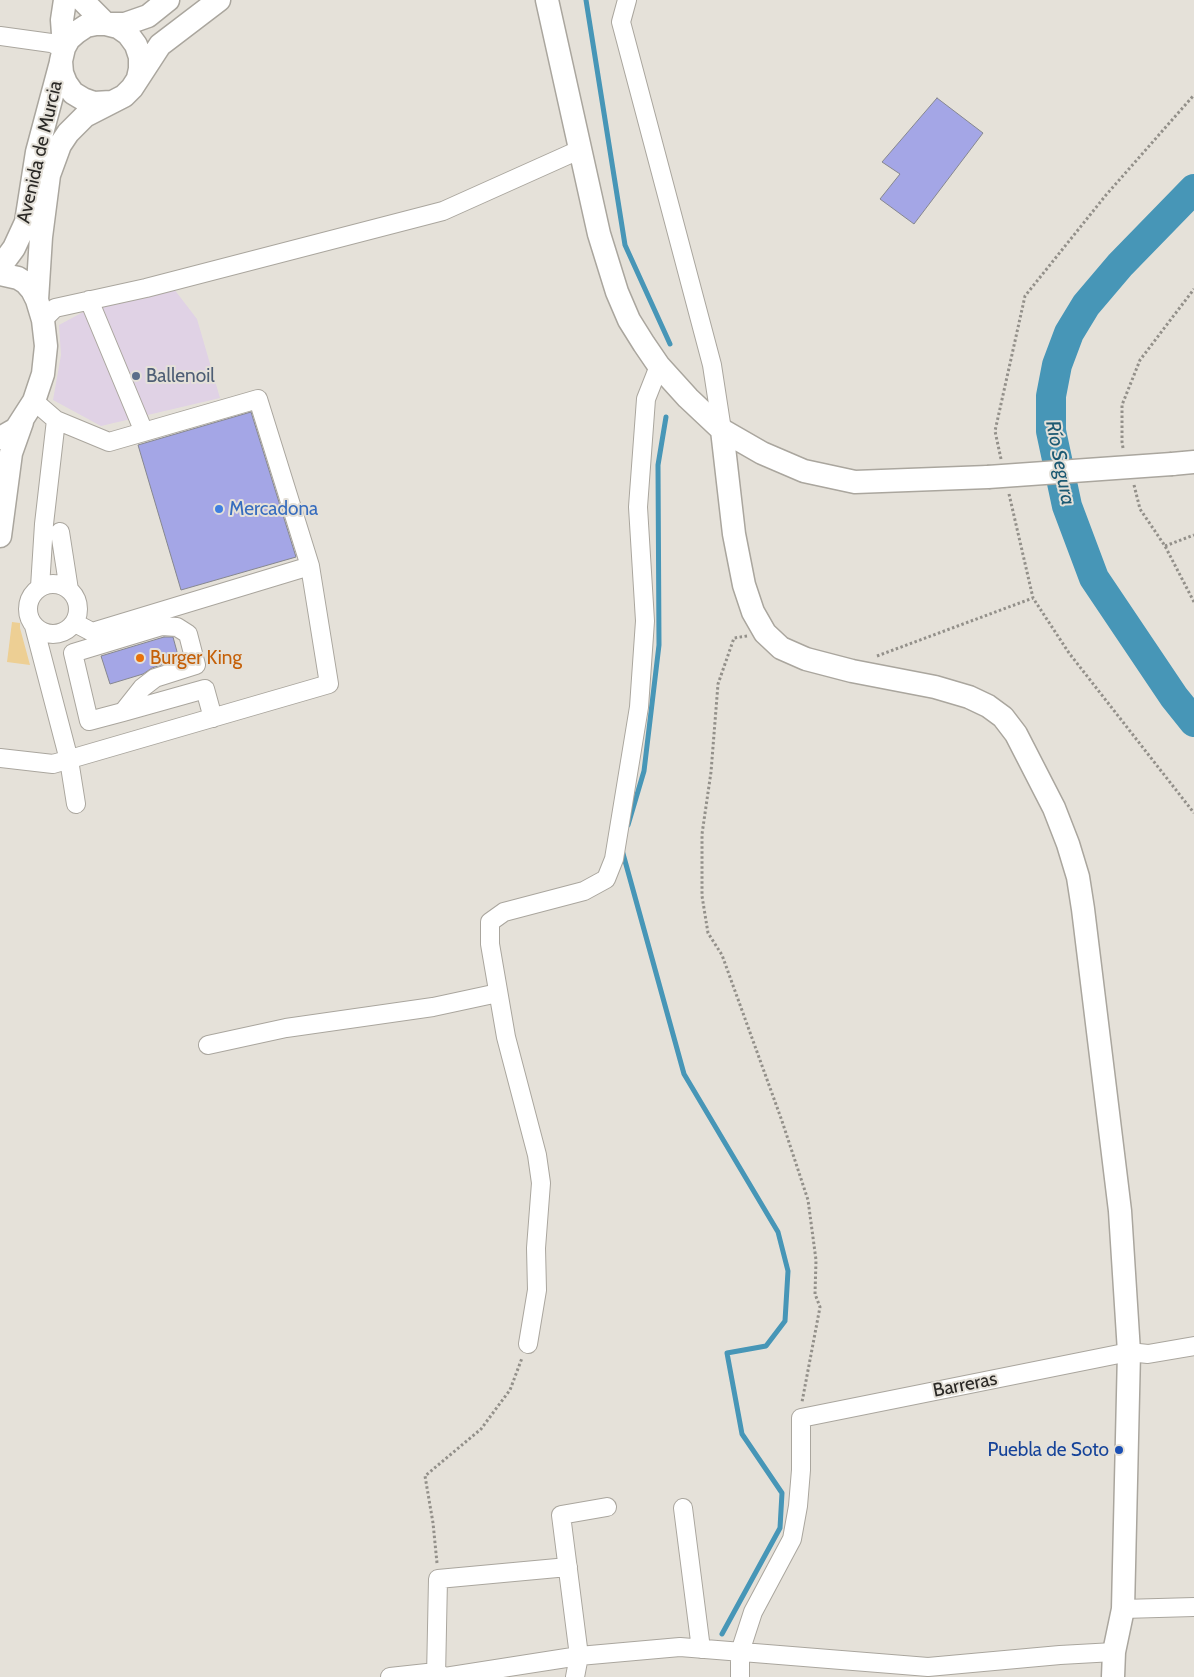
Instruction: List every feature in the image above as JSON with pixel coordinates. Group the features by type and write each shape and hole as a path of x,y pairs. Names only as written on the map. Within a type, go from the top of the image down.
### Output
{"main road":[{"name":"Avenida de Murcia","path":"0,267 14,248 26,222 37,152 63,55 62,20 64,0"},
{"path":"82,0 106,24 118,27 128,34 136,44 140,56 138,79"},
{"path":"94,0 110,7 123,9 134,8 156,0"},
{"path":"115,101 94,103 83,99 73,92 64,78 63,55 69,39 86,26 125,24 141,19 155,11 168,0"},
{"path":"40,310 42,237 49,174 60,145 76,124 98,108 124,96 132,88 160,45 219,0"},
{"path":"547,0 579,150 607,264 617,292 634,328 659,366 688,398 722,430 762,453 804,470 855,482 995,472 1194,462"},
{"path":"0,274 10,275 26,283 32,290 40,310 46,340 45,360 34,401 16,429 0,438"},
{"path":"0,536 11,453 22,420"},
{"path":"722,430 734,534 744,585 753,612 765,633 781,648 806,659 852,671 935,688 969,697 988,706 1003,718 1016,734 1054,808 1073,860 1078,877 1083,910 1120,1211 1130,1352 1123,1609 1114,1652 1113,1677"}],"street":[{"path":"627,0 621,22 712,365 722,430"},
{"path":"0,36 51,43 63,55"},
{"path":"40,310 146,288 443,211 579,150"},
{"path":"89,300 144,432"},
{"path":"528,1344 537,1290 536,1248 541,1182 537,1155 506,1037 490,944 490,922 504,912 584,891 606,880 614,859 639,707 645,621 638,507 646,399 659,366"},
{"path":"0,758 53,764 329,684 310,566 258,399 110,442 56,420 34,401"},
{"path":"40,587 44,524 56,420"},
{"path":"60,532 69,590"},
{"path":"74,623 92,632 310,566"},
{"path":"34,626 45,634 54,635 69,629 74,623 78,609 74,595 69,590 55,584 40,587 29,600 27,608 28,616 34,626 69,760 76,804"},
{"path":"123,712 142,688 155,678 196,665 188,634 176,627 162,626 73,653 89,721 123,712 205,689 213,718"},
{"path":"58,718 86,708"},
{"path":"208,1045 286,1028 433,1006 498,993"},
{"name":"Barreras","path":"800,1418 1130,1352 1148,1354 1194,1346"},
{"path":"740,1677 740,1652 753,1612 792,1539 798,1506 801,1470 800,1418"},
{"path":"574,1677 579,1656 561,1515 607,1507"},
{"path":"683,1508 701,1649"},
{"path":"436,1675 438,1579 568,1567"},
{"path":"1123,1609 1194,1607"},
{"path":"390,1677 436,1675 445,1677 579,1656 680,1647 928,1667 1114,1652"}],"path":[{"path":"995,472 995,431 1025,296 1106,195 1194,95"},
{"path":"1124,452 1122,442 1122,405 1140,360 1194,289"},
{"path":"1132,480 1140,509 1165,546 1194,602"},
{"path":"1008,486 1033,598 1069,653 1194,813"},
{"path":"1165,546 1194,535"},
{"path":"852,671 879,654 1033,598"},
{"path":"765,633 734,638 718,684 711,772 702,834 702,896 708,933 722,955 782,1121 808,1200 816,1260 815,1294 820,1307 800,1418"},
{"path":"438,1579 434,1523 426,1476 481,1428 510,1390 528,1344"}],"shaded area":[{"name":"Ballenoil","path":"174,289 197,319 220,398 101,426 53,400 61,355 59,325 85,311"},
{"path":"12,622 20,623 30,665 7,662"}],"building":[{"path":"937,98 983,133 914,224 880,199 900,174 882,162"},
{"name":"Mercadona","path":"251,412 296,557 181,590 138,445"},
{"name":"Burger King","path":"164,637 173,637 179,659 152,668 143,674 110,684 101,656"}],"waterway":[{"path":"586,0 625,245 670,344"},
{"name":"Río Segura","path":"1194,189 1120,265 1086,305 1069,333 1057,365 1051,396 1051,431 1067,506 1094,578 1174,697 1194,722"},
{"path":"628,825 644,771 659,645 658,465 666,417"},
{"path":"622,850 684,1074 778,1232 788,1271 785,1321 766,1346 727,1353 742,1434 782,1493 780,1528 722,1634"}],"place":[{"name":"Ballenoil","path":"136,376"},
{"name":"Mercadona","path":"219,509"},
{"name":"Burger King","path":"140,658"},
{"name":"Puebla de Soto","path":"1119,1450"}]}
